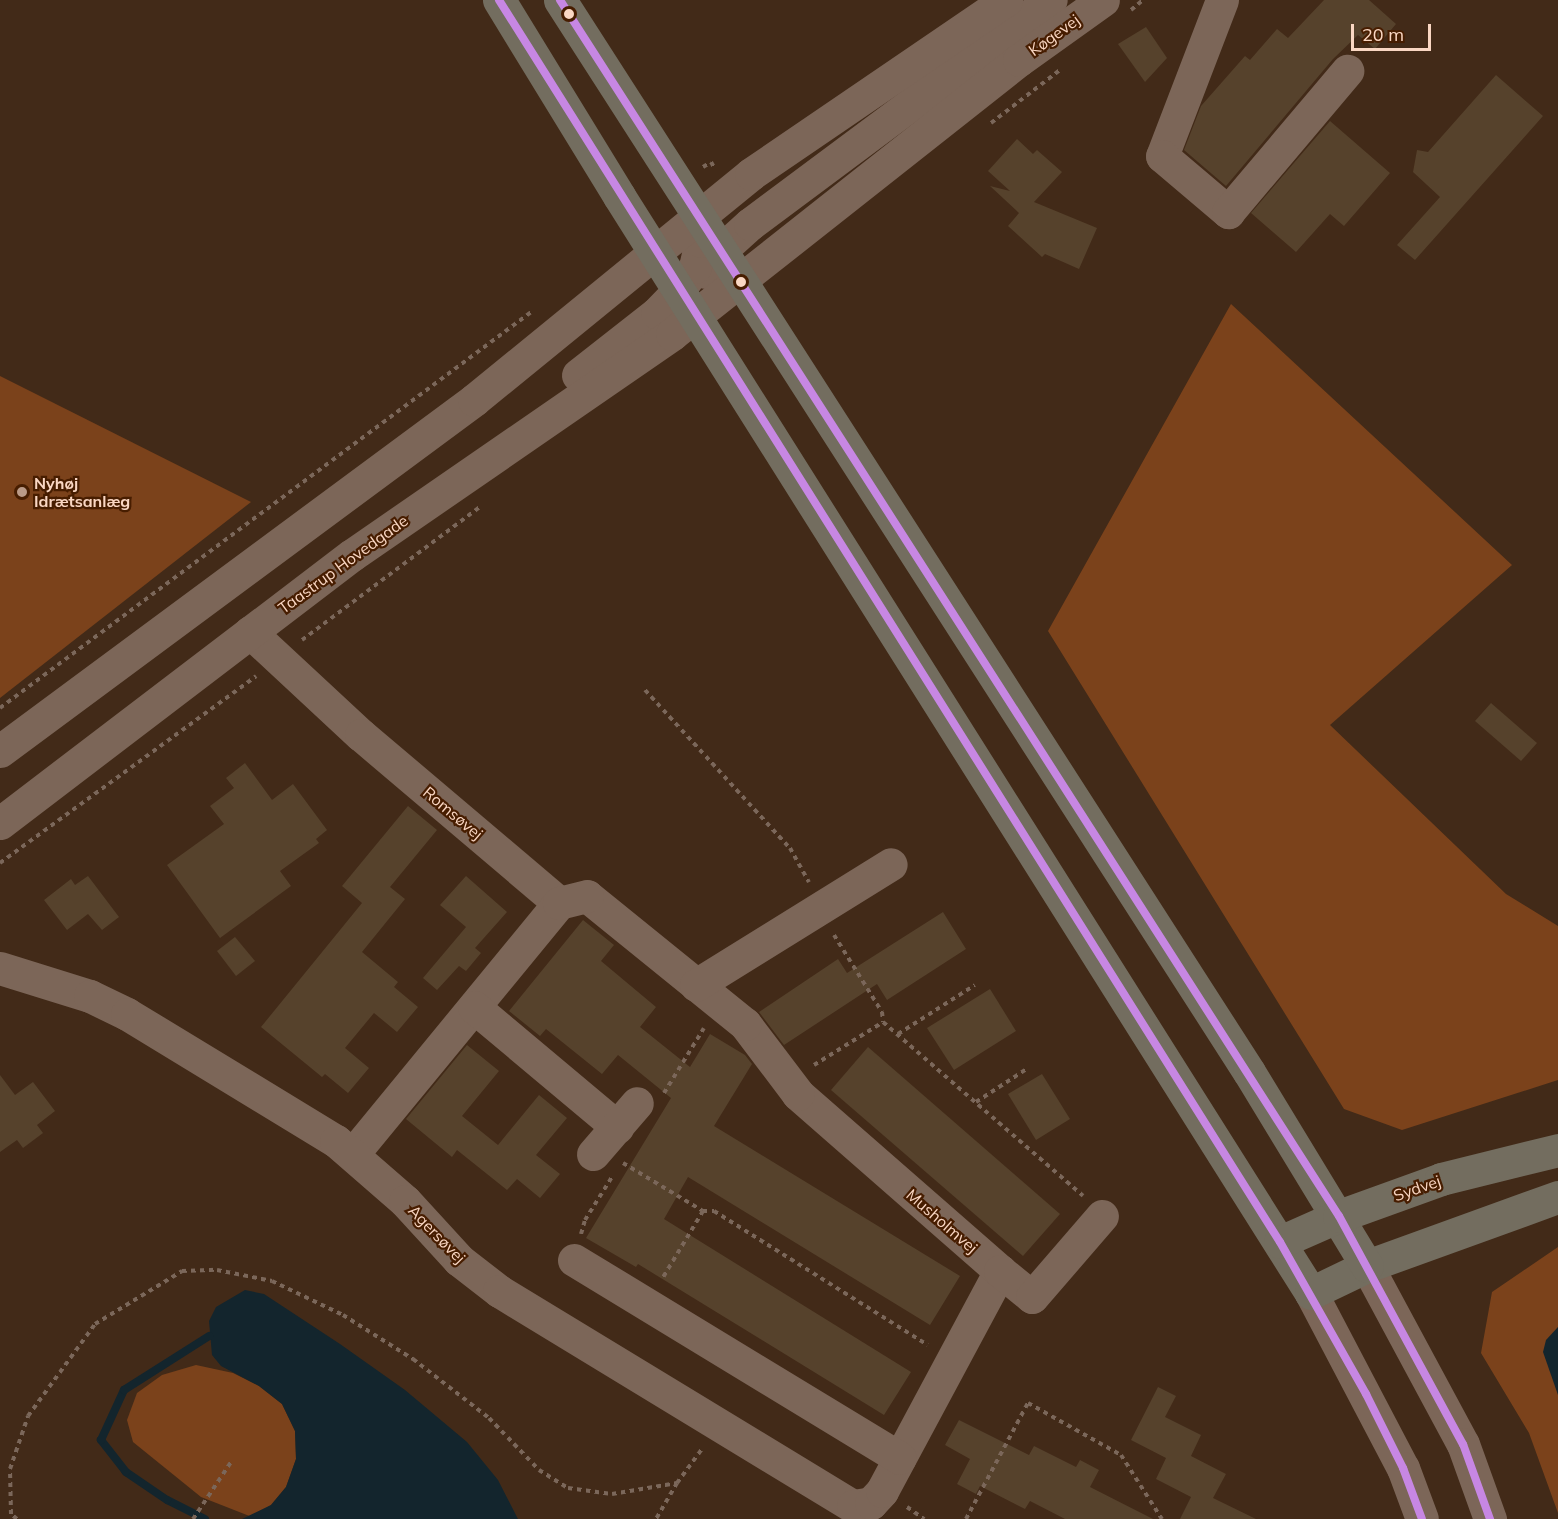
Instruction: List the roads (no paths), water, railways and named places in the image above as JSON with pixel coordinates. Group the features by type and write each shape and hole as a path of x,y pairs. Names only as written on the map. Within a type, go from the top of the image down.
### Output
{"main road":[{"path":"499,0 654,252 1311,1293 1367,1266 1558,1197"},
{"path":"560,0 738,282 1339,1216 1367,1266"},
{"name":"Sydvej","path":"1280,1242 1339,1216 1441,1179 1558,1150"}],"street":[{"path":"0,751 465,406 760,168 1006,0"},
{"path":"687,303 694,297 719,252 750,224 1051,0"},
{"name":"Køgevej","path":"687,303 738,282 1019,60 1102,0"},
{"path":"1222,0 1162,156 1228,212 1347,71"},
{"path":"687,303 701,241 697,217"},
{"name":"Taastrup Hovedgade","path":"0,823 352,555 400,512 657,313 687,303"},
{"name":"Romsøvej","path":"250,632 361,735 559,903"},
{"path":"696,985 891,864"},
{"name":"Musholmvej","path":"559,903 588,896 745,1024 788,1082 1032,1297 1102,1216"},
{"path":"353,1154 559,903"},
{"name":"Agersøvej","path":"0,968 90,996 127,1014 353,1154 405,1201 459,1260 499,1291 718,1427 853,1506 877,1497 900,1458"},
{"path":"474,1006 635,1120 607,1158"},
{"path":"574,1260 900,1458 1000,1271"},
{"path":"1367,1266 1463,1444 1491,1519"},
{"path":"1311,1293 1403,1468 1422,1519"}],"water":[{"path":"245,1290 264,1294 340,1344 405,1390 467,1442 498,1480 518,1519 242,1519 271,1505 286,1487 296,1459 295,1431 282,1404 259,1386 221,1366 212,1355 209,1321 216,1307"},
{"path":"1558,1327 1558,1395 1543,1352 1546,1340"}],"waterway":[{"path":"205,1519 167,1500 126,1472 101,1440 124,1390 209,1336"}],"place":[{"name":"Nyhøj Idrætsanlæg","path":"22,492"}]}
